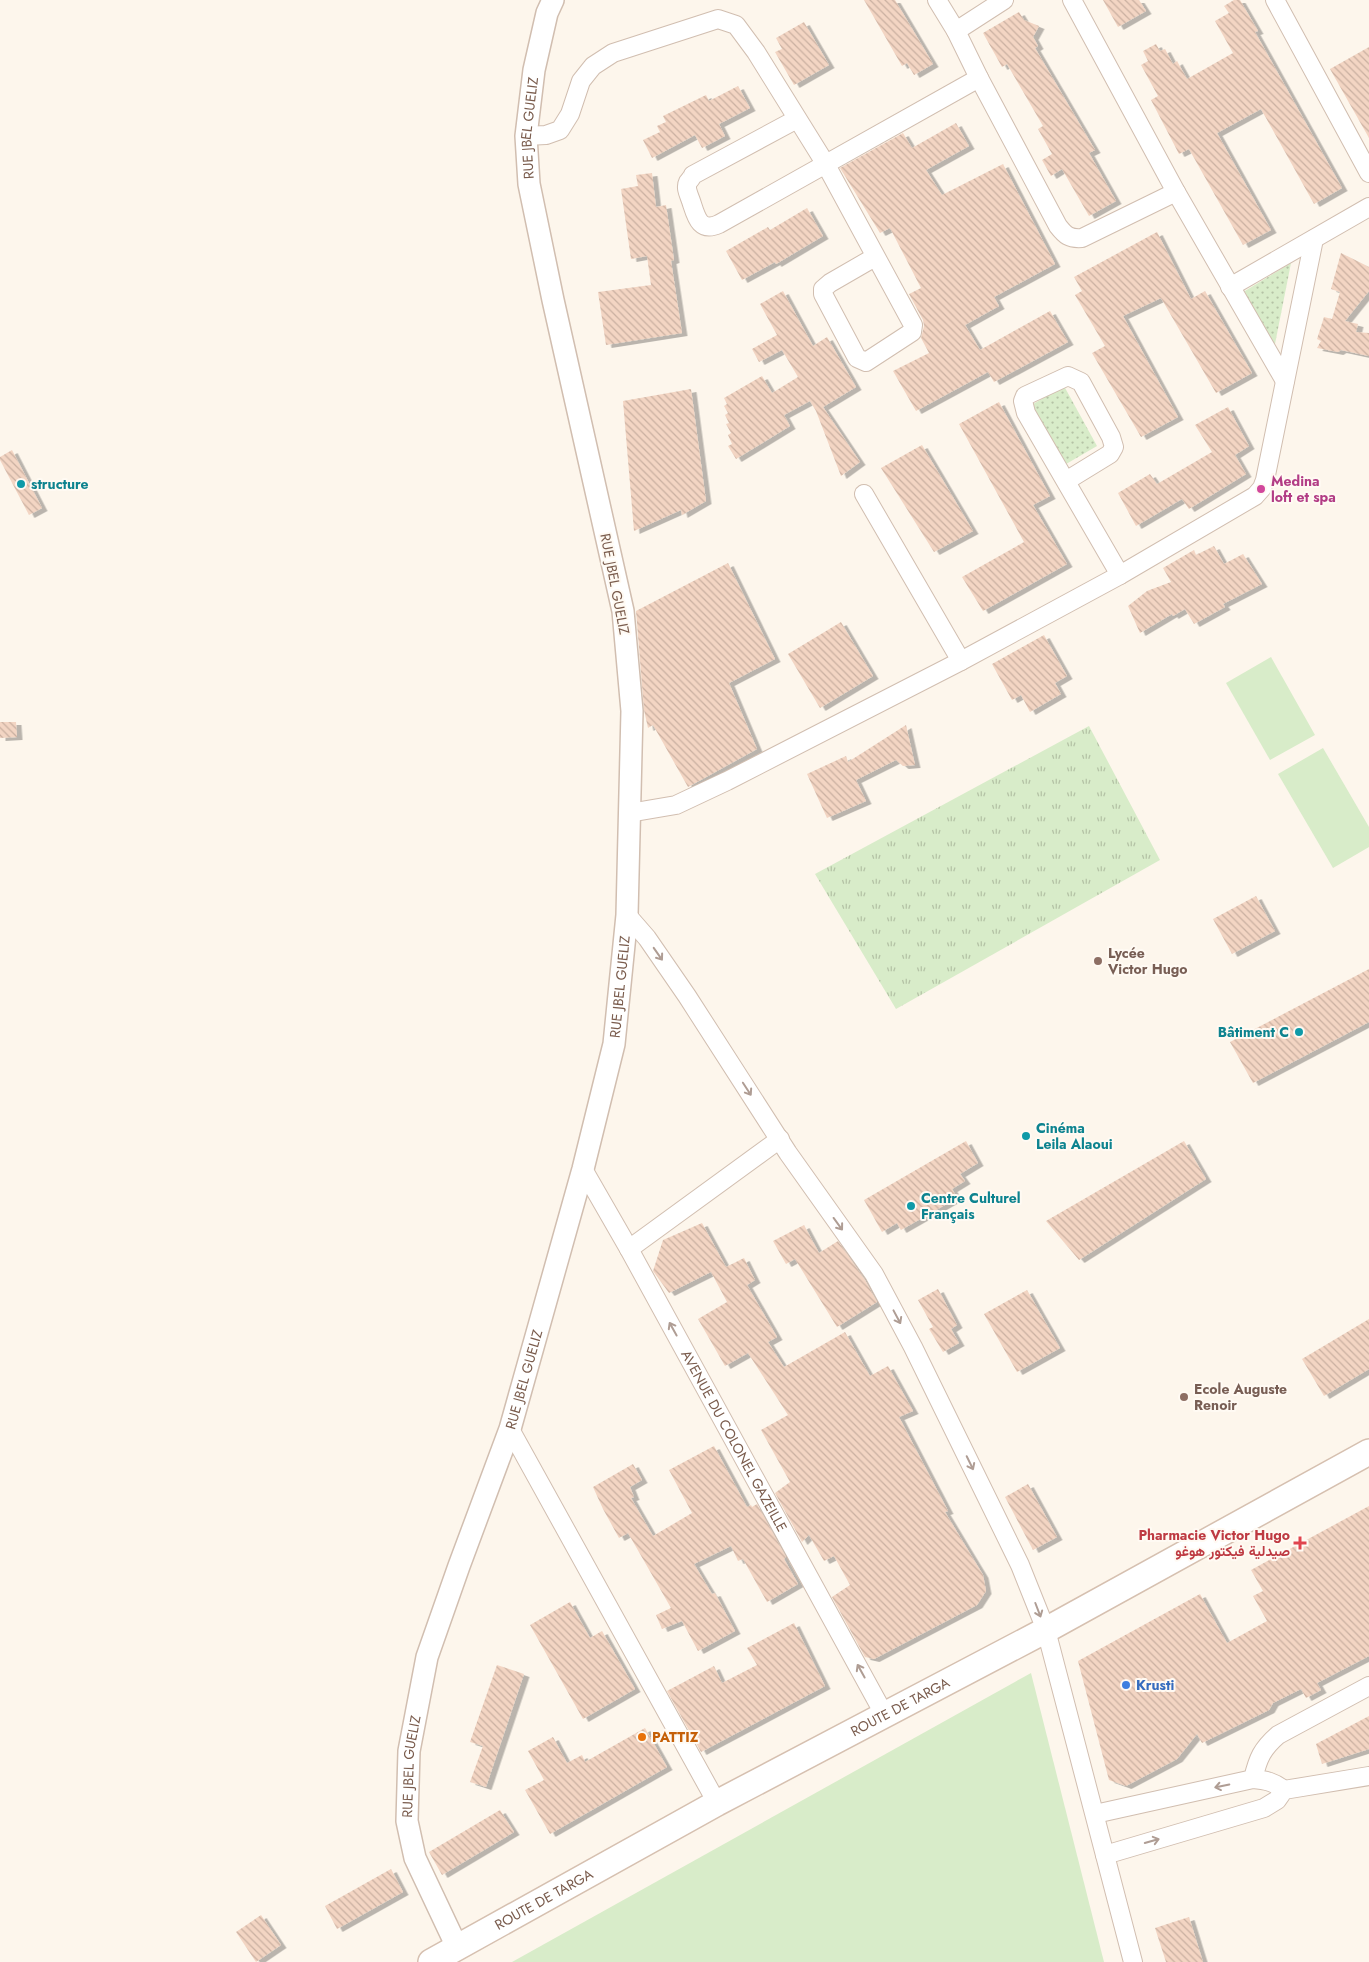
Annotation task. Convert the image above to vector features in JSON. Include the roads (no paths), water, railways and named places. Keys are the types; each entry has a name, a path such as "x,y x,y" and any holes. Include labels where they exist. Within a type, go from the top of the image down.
{"main road":[{"name":"ROUTE DE TARGA","path":"431,1962 717,1803 1046,1630 1369,1452"}],"street":[{"name":"RUE JBEL GUELIZ","path":"457,1947 415,1858 407,1821 409,1751 427,1658 510,1429 583,1169 614,1044 628,915 632,711 623,611 555,310 529,184 526,136 534,70 547,13 552,0"},
{"path":"937,0 956,31 1058,226 1069,238 1082,238 1176,192"},
{"path":"956,31 1004,0"},
{"path":"1072,0 1176,192 1285,381"},
{"path":"1275,0 1369,173"},
{"path":"526,136 546,135 560,130 570,114 581,81 593,66 613,53 718,19 736,24 756,52 825,163 913,325 912,332 866,362 857,358 822,294 822,289 875,257"},
{"path":"797,119 688,181 687,188 696,217 700,223 706,227 713,227 979,78"},
{"path":"1230,287 1369,207"},
{"path":"630,813 676,805 727,782 1120,575 1246,503 1262,488 1314,239"},
{"path":"1066,482 1110,454 1114,447 1111,437 1081,382 1068,376 1025,396 1023,401 1026,413 1066,482 1120,575"},
{"path":"864,494 961,660"},
{"path":"628,915 687,996 780,1139 874,1274 913,1347 1020,1565 1046,1630 1133,1962"},
{"path":"629,1249 780,1139"},
{"name":"AVENUE DU COLONEL GAZEILLE","path":"583,1169 629,1249 884,1714"},
{"path":"510,1429 717,1803"},
{"path":"1253,1779 1258,1760 1266,1746 1278,1735 1369,1686"},
{"path":"1095,1814 1253,1779 1267,1780 1284,1790 1369,1776"},
{"path":"1105,1855 1264,1808 1277,1800 1284,1790"}],"place":[{"name":"structure","path":"21,484"},
{"name":"Medina loft et spa","path":"1261,489"},
{"name":"Lycée Victor Hugo","path":"1098,961"},
{"name":"Bâtiment C","path":"1299,1032"},
{"name":"Cinéma Leila Alaoui","path":"1026,1136"},
{"name":"Centre Culturel Français","path":"911,1206"},
{"name":"Ecole Auguste Renoir","path":"1184,1397"},
{"name":"Pharmacie Victor Hugo صيدلية فيكتور هوغو","path":"1300,1543"},
{"name":"Krusti","path":"1126,1685"},
{"name":"PATTIZ","path":"642,1737"}]}
